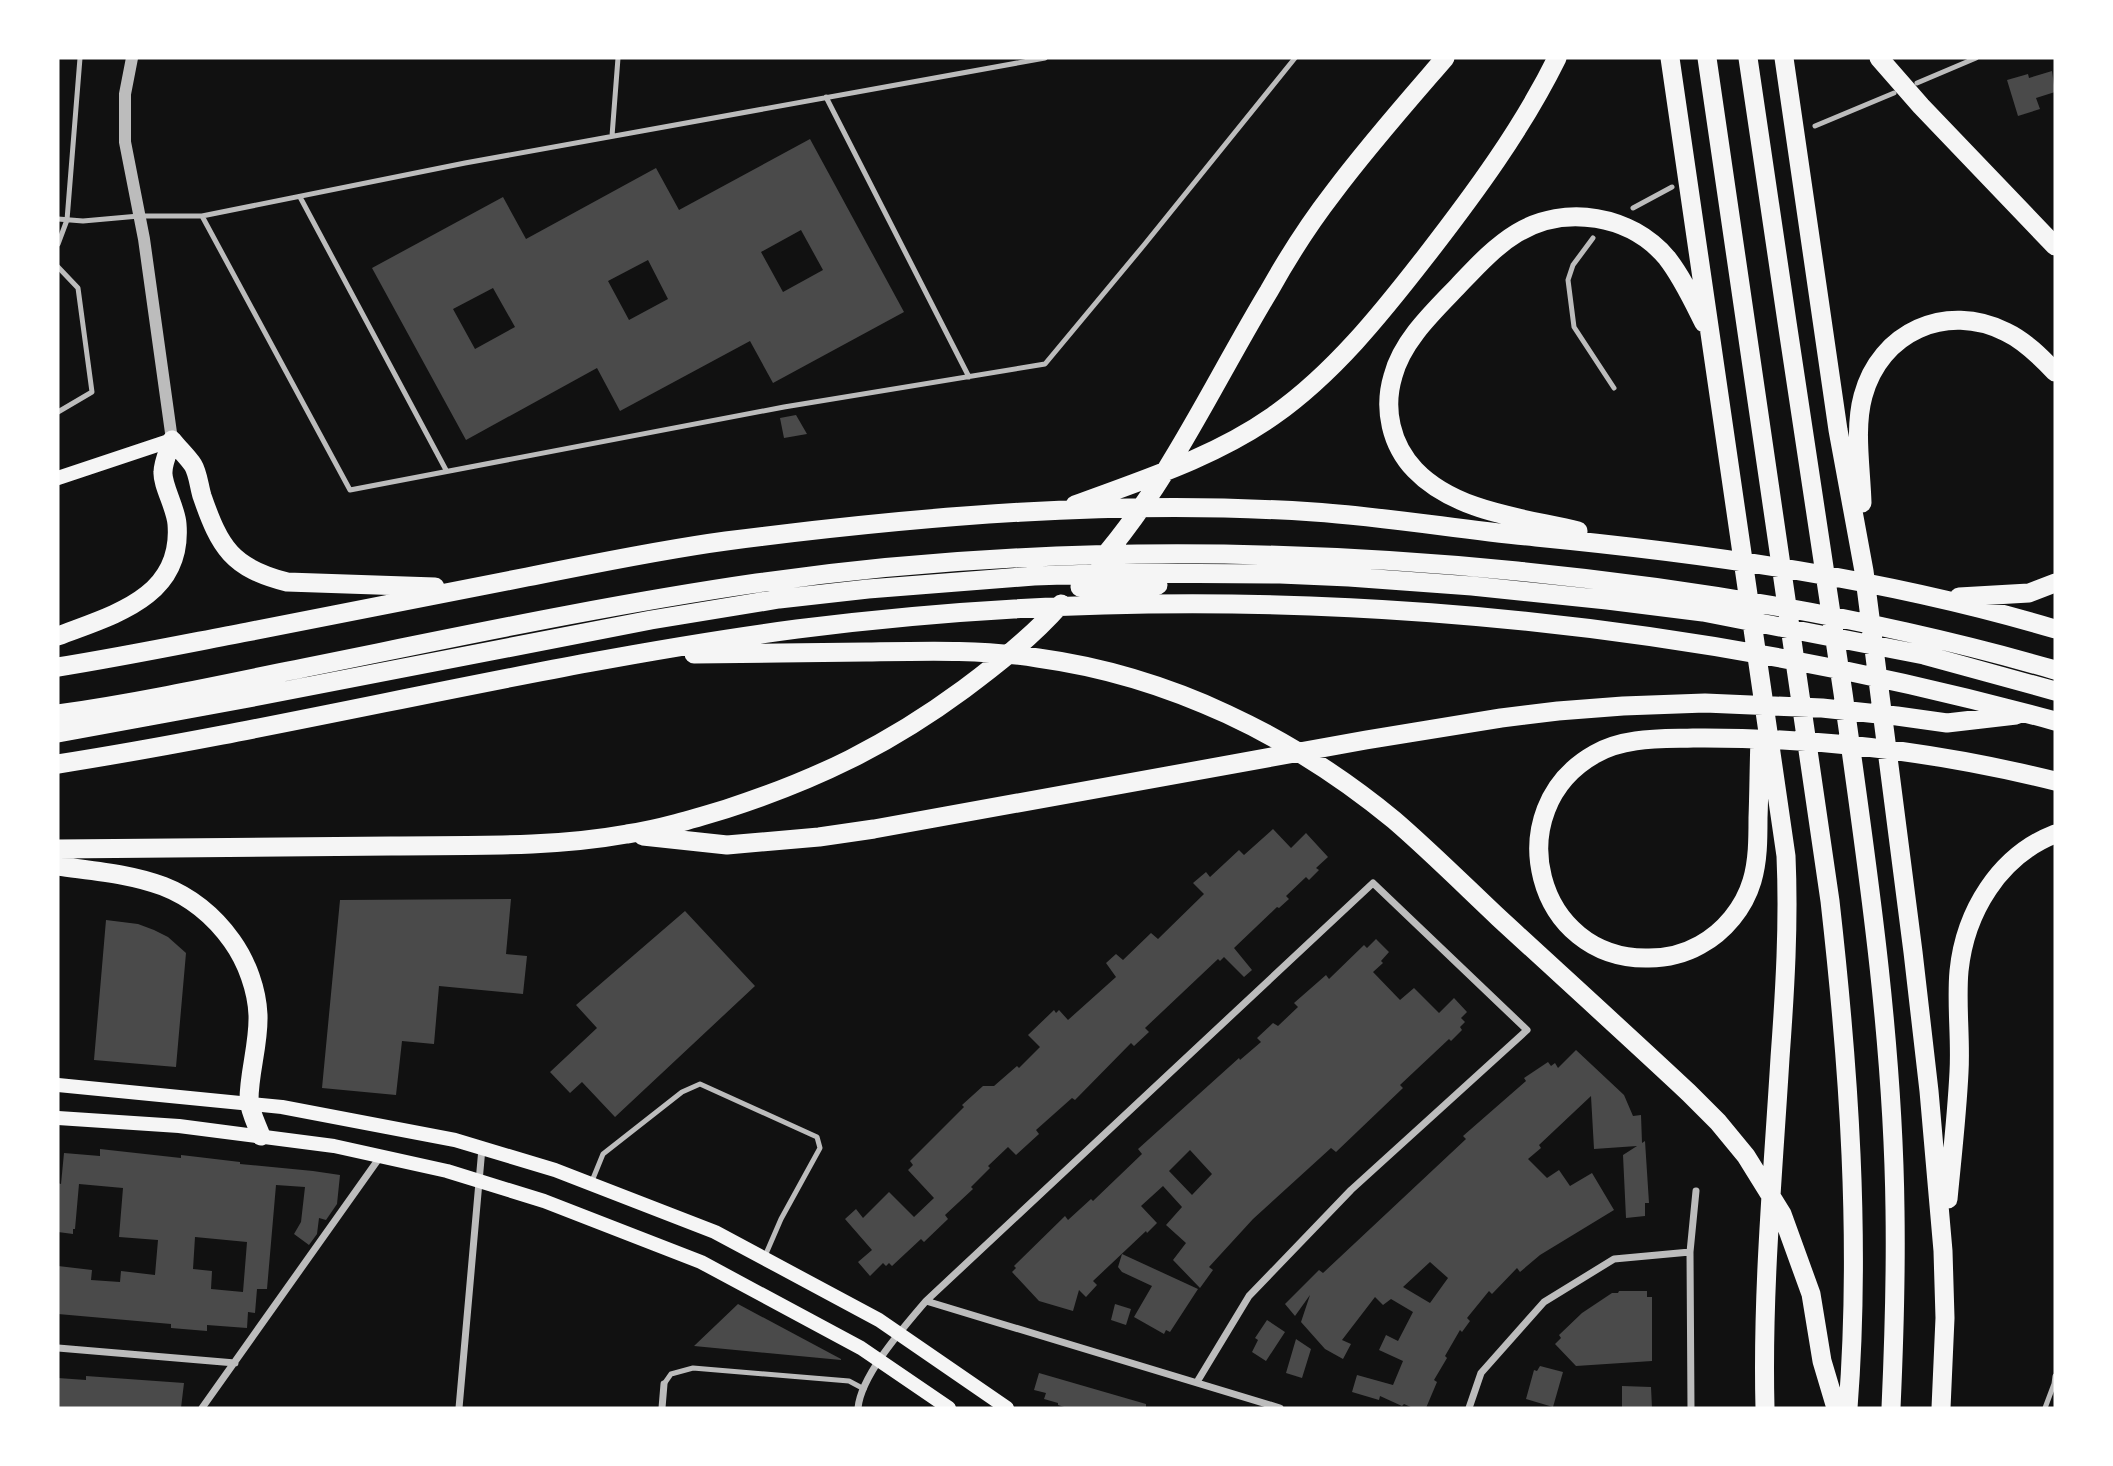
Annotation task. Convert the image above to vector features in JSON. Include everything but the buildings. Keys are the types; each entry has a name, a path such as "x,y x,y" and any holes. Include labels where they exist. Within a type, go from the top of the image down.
{"highway":[{"path":"58,849 542,843 628,834 687,821 797,785 888,740 929,715 1023,642 1076,588 1125,532 1157,485 1293,251 1333,192 1445,58"},
{"path":"1062,511 1206,455 1273,416 1310,386 1395,296 1455,219 1508,142 1548,78 1557,58"},
{"path":"1670,58 1786,856 1788,909 1765,1297 1765,1408"},
{"path":"1707,58 1830,901 1843,1018 1853,1240 1853,1349 1848,1408"},
{"path":"1748,58 1821,545 1872,911 1885,1030 1895,1208 1891,1408"},
{"path":"1784,58 1838,430 1864,571 1913,952 1943,1251 1945,1318 1941,1408"},
{"path":"1879,58 1921,106 2055,246"},
{"path":"1664,552 1497,512 1442,491 1416,471 1406,459 1391,429 1389,395 1393,375 1412,339 1437,308 1500,244 1519,232 1557,218 1603,220 1630,228 1649,241 1667,258 1684,284 1711,338"},
{"path":"1864,571 1859,423 1871,372 1883,355 1901,337 1923,327 1959,320 1985,323 2007,332 2036,352 2055,372"},
{"path":"172,440 194,466 210,519 222,543 232,557 247,569 287,582 471,588"},
{"path":"58,636 140,602 163,578 171,564 176,546 177,524 163,473 172,440"},
{"path":"58,667 723,542 900,522 1062,511 1212,508 1316,512 1725,559 1937,598 2055,629"},
{"path":"58,714 691,593 853,571 1150,554 1358,558 1533,573 1702,602 1924,655 2055,691"},
{"path":"58,733 639,622 779,598 1034,576 1136,573 1349,577 1806,611 1921,635 2055,670"},
{"path":"1937,598 2029,593 2055,583"},
{"path":"58,745 457,667 719,621 803,609 1035,587 1275,585 1466,597 1685,621 1759,634 1938,681 2028,714 2055,721"},
{"path":"58,764 163,746 623,655 800,629 898,618 1034,608 1152,604 1269,605 1459,614 1577,626 1695,643 1854,672 1938,681 2055,702"},
{"path":"623,655 925,651 1038,657 1127,677 1191,698 1256,727 1326,769 1395,821 1689,1093 1746,1156 1782,1214 1800,1259 1811,1294 1822,1361 1836,1408"},
{"path":"1762,685 1758,844 1752,883 1735,915 1708,940 1676,955 1640,958 1605,951 1587,941 1563,920 1545,890 1539,862 1539,832 1554,790 1566,774 1597,752 1615,745 1661,739 1718,738 1830,744 1949,758 2055,781"},
{"path":"628,834 727,845 819,837 1366,740 1559,711 1705,703 1822,708 1947,723 2028,714"},
{"path":"1943,1251 1959,1070 1959,974 1962,948 1979,902 1991,884 2008,865 2055,834"},
{"path":"58,866 140,879 187,897 210,914 242,955 258,1013 249,1103 261,1136"}],"main road":[{"path":"58,478 172,440"},
{"path":"58,1085 249,1103 345,1118 455,1140 555,1170 715,1232 879,1320 1007,1408"},
{"path":"58,1118 178,1126 334,1146 447,1171 544,1201 701,1262 848,1340 949,1408"}],"street":[{"path":"132,58 125,94 125,142 139,216 172,440"},
{"path":"858,1408 859,1396 879,1360 926,1301 1373,883 1527,1030 1351,1190 1249,1296 1196,1382"},
{"path":"459,1408 482,1148"},
{"path":"202,1408 380,1157"},
{"path":"1691,1408 1690,1252 1696,1191"},
{"path":"1469,1408 1480,1373 1544,1302 1614,1259 1690,1252"},
{"path":"926,1301 1280,1408"},
{"path":"58,1348 235,1363"},
{"path":"662,1408 664,1384"}],"lane":[{"path":"58,244 67,220 80,58"},
{"path":"612,136 618,58"},
{"path":"58,219 83,221 139,216 202,216 465,163 1045,58"},
{"path":"202,216 350,490 784,407 1045,364 1295,58"},
{"path":"1917,83 1976,58"},
{"path":"1815,126 1895,93"},
{"path":"826,97 969,377"},
{"path":"1633,208 1672,187"},
{"path":"300,197 446,470"},
{"path":"1593,238 1573,265 1568,280 1574,327 1614,388"},
{"path":"58,267 78,288 92,392 58,412"},
{"path":"591,1184 603,1154 682,1092 700,1084 817,1137 820,1148 781,1219 764,1259"},
{"path":"664,1384 671,1374 693,1368 849,1381 864,1389"},
{"path":"2045,1408 2055,1376"}]}
